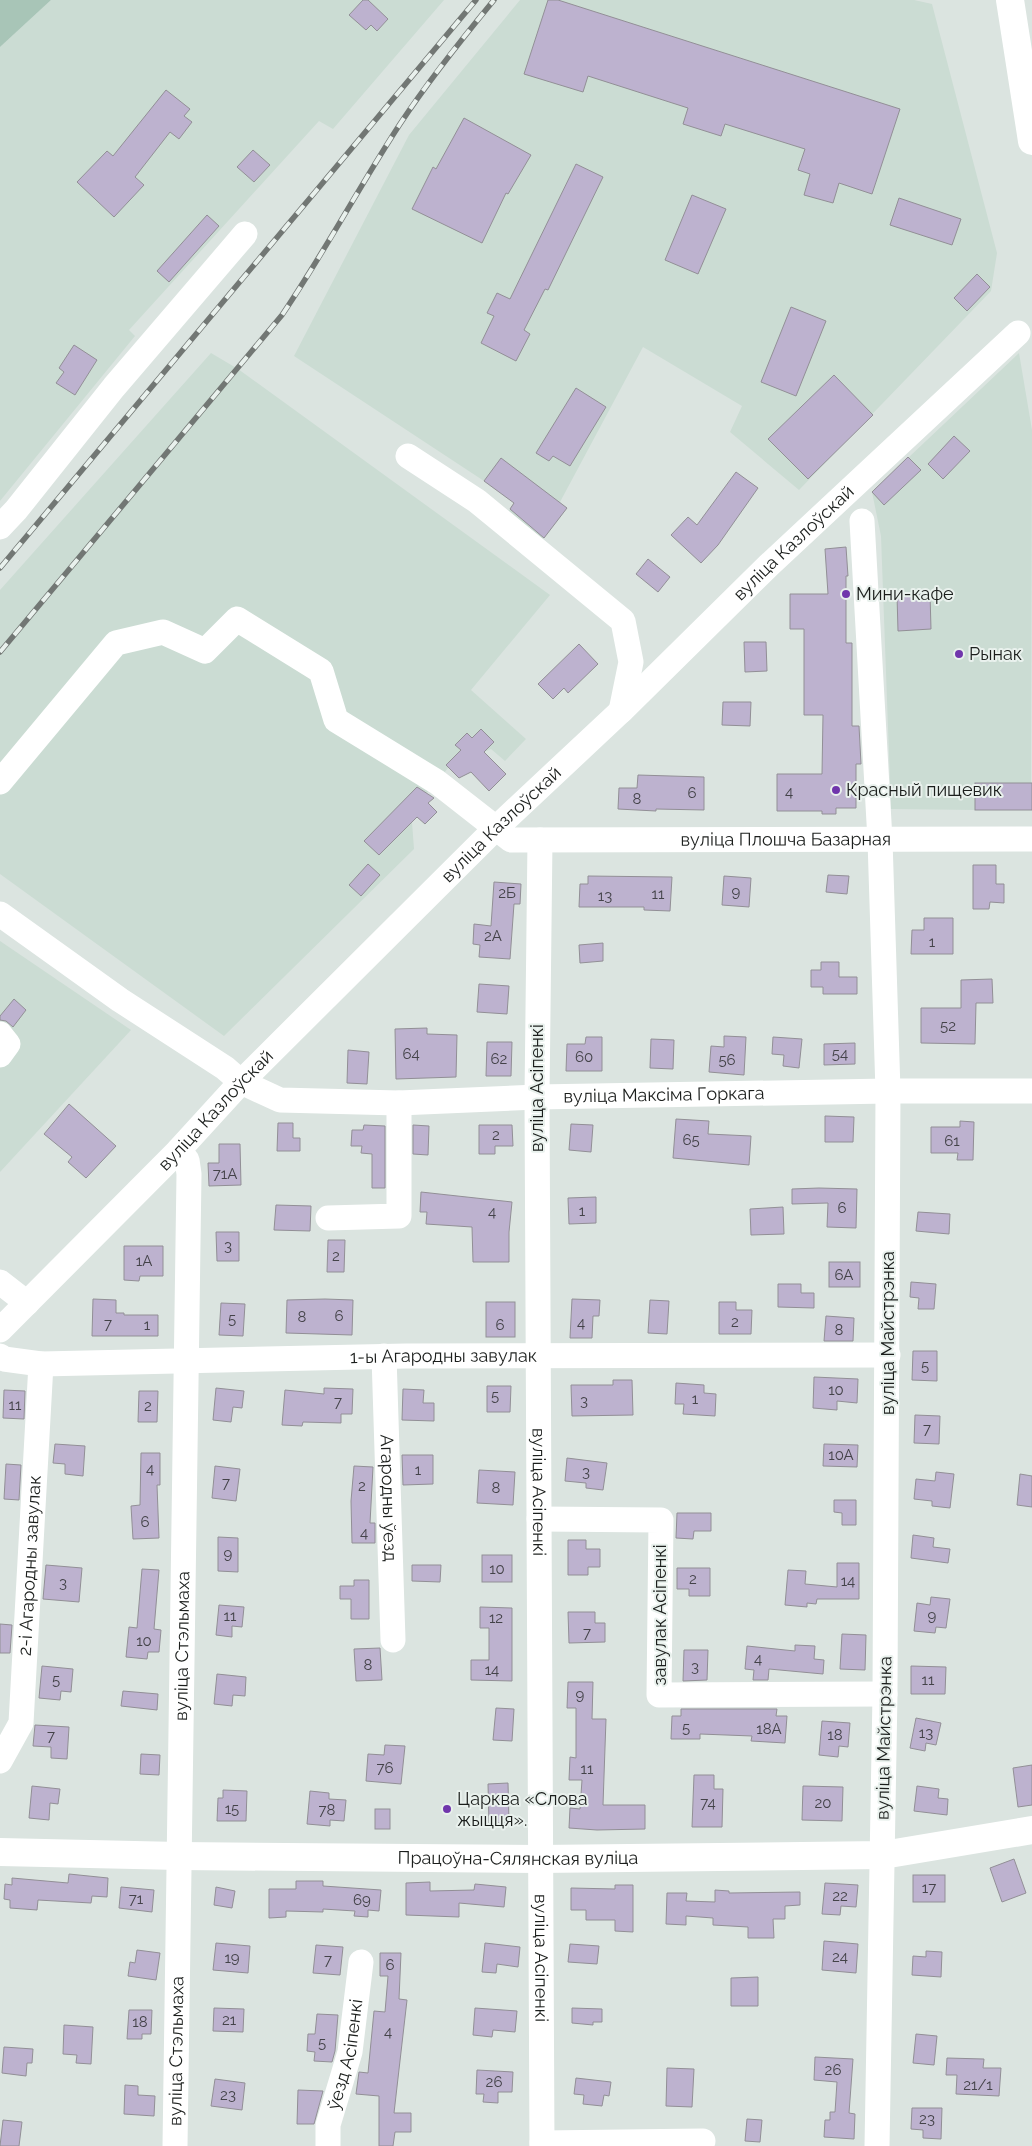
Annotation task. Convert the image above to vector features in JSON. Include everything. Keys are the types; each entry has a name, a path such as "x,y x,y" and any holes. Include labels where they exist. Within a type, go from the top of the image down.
{"main road":[{"path":"1010,0 1032,142"},
{"name":"Працоўна-Сялянская вуліца","path":"0,1852 179,1856 539,1859 883,1855 1032,1830"}],"street":[{"path":"0,527 16,510 114,387 245,234"},
{"name":"вуліца Казлоўскай","path":"0,1330 178,1151 241,1082 495,829 621,711 769,564 1018,333"},
{"path":"408,456 477,501 624,621 631,662 621,711"},
{"name":"вуліца Майстрэнка","path":"862,521 880,840 888,1091 885,1694 877,2146"},
{"name":"вуліца Плошча Базарная","path":"0,782 116,643 163,632 205,651 237,619 321,671 336,720 437,782 511,840 1032,839"},
{"name":"вуліца Асіпенкі","path":"540,840 537,1097 539,1859 542,2144"},
{"name":"вуліца Максіма Горкага","path":"0,914 120,1000 225,1068 241,1082 280,1100 399,1103 537,1097 888,1091 1032,1091"},
{"path":"0,1034 8,1044 0,1055"},
{"path":"328,1218 399,1216 399,1103"},
{"name":"вуліца Стэльмаха","path":"175,2146 189,1174 187,1160 178,1151"},
{"path":"0,1282 27,1303"},
{"name":"1-ы Агародны завулак","path":"0,1356 4,1360 41,1364 384,1356 888,1355"},
{"name":"Агародны ўезд","path":"384,1356 393,1640"},
{"name":"2-і Агародны завулак","path":"0,1761 21,1723 41,1364"},
{"name":"завулак Асіпенкі","path":"539,1519 661,1520 660,1695 885,1694"},
{"name":"ўезд Асіпенкі","path":"328,2146 328,2125 350,2052 361,1962"},
{"path":"542,2144 703,2141"}],"shaded area":[{"path":"51,0 444,0 333,129 319,121 129,330 135,336 0,501 0,47"},
{"path":"520,0 914,0 932,4 997,253 991,291 799,490 730,432 742,406 643,347 560,502 567,508 543,539 508,512 514,503 484,481 294,356 409,135"},
{"path":"211,353 238,369 550,595 471,690 526,739 505,761 491,749 448,768 429,789 412,822 414,849 224,1036 0,874 0,590"},
{"name":"Рынак","path":"1019,353 1032,430 1031,783 975,783 975,810 891,809 881,536 872,492"},
{"path":"0,941 131,1030 0,1172"}],"green space":[{"path":"0,0 51,0 0,47"}],"building":[{"path":"363,0 368,0 388,19 377,31 371,25 366,30 349,15"},
{"path":"548,0 558,0 900,109 872,194 839,183 833,203 804,195 810,174 798,170 805,149 725,124 721,136 683,124 688,108 588,76 583,92 524,74"},
{"path":"166,90 190,109 184,116 192,122 179,139 170,132 135,177 144,185 114,217 77,182 107,151 113,156"},
{"path":"464,118 531,155 508,194 506,193 482,243 412,209 433,167 436,169"},
{"path":"253,150 270,165 254,182 237,167"},
{"path":"576,164 603,177 548,290 545,289 524,330 530,334 516,361 481,343 494,316 487,313 497,293 510,299"},
{"path":"692,195 726,209 698,274 665,260"},
{"path":"899,198 961,219 952,245 890,225"},
{"path":"207,215 219,226 169,282 157,271"},
{"path":"977,274 990,287 967,311 954,298"},
{"path":"791,307 826,321 796,396 761,382"},
{"path":"74,345 97,360 75,395 56,383 64,372 59,368"},
{"path":"834,375 873,415 808,479 768,439"},
{"path":"576,388 606,407 570,466 553,456 549,461 536,453"},
{"path":"954,436 970,451 943,479 928,464"},
{"path":"908,457 921,470 884,505 872,492"},
{"path":"501,458 567,508 544,538 510,509 514,503 484,481"},
{"path":"736,472 758,488 718,545 701,563 671,535 688,517 697,525"},
{"path":"846,547 848,576 846,576 846,643 852,643 852,726 859,726 861,764 856,764 856,808 836,808 836,814 822,814 822,811 777,811 777,774 822,774 823,715 804,715 804,629 790,629 790,594 828,594 825,549"},
{"path":"648,559 670,577 658,592 636,574"},
{"path":"930,594 931,629 898,631 897,595"},
{"path":"744,642 766,642 767,671 745,672"},
{"path":"579,644 598,664 568,693 564,688 553,699 538,684"},
{"path":"723,702 751,702 750,726 722,725"},
{"path":"481,729 494,742 484,752 506,774 489,791 471,772 459,778 446,765 461,750 455,745 467,733 472,738"},
{"path":"638,775 704,777 704,810 656,809 656,811 618,809 619,788 637,788"},
{"path":"975,783 1032,783 1032,810 975,810"},
{"path":"417,787 434,798 428,803 437,812 425,824 417,817 379,855 364,841"},
{"path":"368,864 380,875 361,896 349,885"},
{"path":"973,865 996,865 996,884 1004,884 1004,903 990,902 989,909 973,909"},
{"path":"828,875 849,876 847,894 826,892"},
{"path":"588,876 672,877 670,911 644,910 644,907 579,907 580,884 588,884"},
{"path":"724,876 751,878 749,907 722,905"},
{"path":"494,882 521,884 520,904 514,904 510,959 479,957 480,945 473,944 474,924 491,926"},
{"path":"924,918 953,918 953,954 911,954 912,930 924,930"},
{"path":"603,943 603,961 580,963 579,945"},
{"path":"821,962 839,962 839,977 857,977 857,994 823,994 823,987 811,987 811,970 821,970"},
{"path":"992,979 993,1003 976,1003 975,1044 921,1043 921,1008 961,1008 961,980"},
{"path":"479,984 509,986 507,1014 477,1012"},
{"path":"14,999 26,1010 13,1027 6,1021 0,1020 0,1016"},
{"path":"427,1028 427,1034 457,1035 456,1077 396,1079 395,1029"},
{"path":"724,1036 746,1037 744,1075 709,1072 711,1046 724,1047"},
{"path":"586,1037 602,1037 602,1071 566,1071 567,1044 585,1044"},
{"path":"773,1037 802,1039 799,1068 783,1066 784,1055 772,1054"},
{"path":"651,1039 674,1040 673,1069 650,1068"},
{"path":"487,1042 512,1042 511,1076 486,1076"},
{"path":"855,1043 855,1064 824,1065 824,1044"},
{"path":"348,1050 369,1052 367,1084 347,1083"},
{"path":"69,1104 116,1146 86,1178 68,1162 72,1157 44,1134"},
{"path":"825,1116 854,1117 853,1142 825,1142"},
{"path":"676,1119 709,1121 708,1134 751,1136 749,1165 673,1158"},
{"path":"960,1121 974,1122 973,1160 957,1160 958,1153 931,1153 931,1127 960,1127"},
{"path":"278,1123 293,1123 293,1138 300,1138 300,1151 277,1151"},
{"path":"571,1124 593,1125 591,1152 569,1150"},
{"path":"364,1125 385,1126 385,1188 372,1188 372,1154 361,1153 362,1146 351,1146 352,1130 363,1130"},
{"path":"413,1125 429,1126 428,1155 413,1154"},
{"path":"479,1125 512,1125 513,1146 495,1146 495,1154 479,1154"},
{"path":"219,1144 240,1144 241,1185 209,1186 208,1163 219,1163"},
{"path":"792,1189 857,1189 856,1228 827,1227 828,1203 792,1204"},
{"path":"421,1192 512,1202 509,1262 473,1262 472,1227 426,1224 427,1212 420,1212"},
{"path":"596,1197 596,1223 569,1224 568,1198"},
{"path":"276,1205 311,1206 310,1231 274,1230"},
{"path":"783,1207 784,1234 751,1235 750,1209"},
{"path":"918,1212 950,1214 949,1234 916,1231"},
{"path":"216,1232 239,1232 239,1261 217,1261"},
{"path":"328,1240 345,1240 344,1272 327,1272"},
{"path":"124,1246 163,1246 163,1276 140,1276 139,1281 124,1280"},
{"path":"829,1262 860,1262 860,1287 829,1287"},
{"path":"911,1282 936,1284 934,1309 918,1309 919,1298 910,1297"},
{"path":"778,1284 801,1284 801,1293 814,1293 814,1308 778,1307"},
{"path":"93,1299 116,1300 116,1313 124,1313 124,1315 158,1315 158,1336 92,1336"},
{"path":"572,1299 600,1300 599,1316 593,1316 592,1338 570,1338"},
{"path":"287,1300 353,1300 352,1335 286,1333"},
{"path":"650,1300 669,1301 667,1334 648,1333"},
{"path":"486,1302 515,1302 515,1337 486,1337"},
{"path":"719,1302 736,1302 736,1310 752,1310 751,1334 719,1334"},
{"path":"221,1303 245,1304 243,1336 219,1335"},
{"path":"826,1316 854,1318 853,1341 824,1341"},
{"path":"913,1351 937,1351 937,1381 912,1380"},
{"path":"814,1377 858,1379 857,1403 837,1401 837,1410 813,1408"},
{"path":"613,1380 632,1380 633,1415 572,1416 571,1385 613,1385"},
{"path":"676,1383 704,1385 704,1393 716,1394 715,1416 683,1414 684,1404 675,1404"},
{"path":"487,1386 511,1386 510,1412 487,1412"},
{"path":"216,1388 244,1391 242,1408 233,1407 231,1422 213,1420"},
{"path":"324,1388 353,1389 352,1414 341,1414 341,1423 303,1422 302,1426 282,1425 285,1390 324,1394"},
{"path":"403,1389 424,1390 423,1403 434,1403 434,1421 402,1420"},
{"path":"4,1390 25,1391 24,1419 3,1418"},
{"path":"139,1391 158,1391 157,1422 138,1422"},
{"path":"915,1415 940,1416 939,1444 914,1443"},
{"path":"55,1444 85,1446 83,1476 65,1474 65,1464 53,1463"},
{"path":"824,1444 858,1445 857,1467 823,1466"},
{"path":"141,1453 160,1453 160,1485 157,1485 159,1538 133,1539 131,1506 140,1505"},
{"path":"402,1455 433,1455 433,1484 403,1485"},
{"path":"567,1458 607,1463 603,1490 586,1488 586,1483 565,1481"},
{"path":"6,1464 21,1465 19,1500 4,1499"},
{"path":"215,1466 240,1469 236,1501 212,1498"},
{"path":"354,1466 373,1467 370,1523 375,1523 375,1543 352,1543 351,1501"},
{"path":"479,1470 515,1472 513,1505 477,1503"},
{"path":"936,1472 954,1474 950,1508 932,1506 932,1501 914,1499 916,1479 935,1481"},
{"path":"1020,1474 1032,1476 1032,1507 1017,1505"},
{"path":"834,1500 856,1500 856,1525 842,1525 842,1513 834,1512"},
{"path":"677,1513 711,1513 711,1531 694,1531 693,1539 676,1538"},
{"path":"913,1535 934,1538 933,1547 950,1549 948,1563 911,1558"},
{"path":"218,1537 238,1538 238,1572 218,1571"},
{"path":"568,1540 586,1540 586,1549 600,1549 600,1567 588,1567 588,1575 568,1575"},
{"path":"482,1555 512,1555 512,1582 482,1582"},
{"path":"837,1563 859,1563 859,1599 817,1599 816,1604 807,1603 807,1607 785,1605 788,1570 806,1571 805,1584 837,1587"},
{"path":"46,1565 82,1568 79,1602 43,1599"},
{"path":"412,1565 441,1565 440,1582 412,1581"},
{"path":"677,1568 710,1568 710,1596 689,1596 689,1589 677,1589"},
{"path":"142,1569 159,1570 154,1629 161,1630 159,1652 148,1652 147,1659 126,1657 129,1627 137,1628"},
{"path":"354,1580 369,1580 369,1619 351,1619 351,1599 340,1599 340,1586 354,1586"},
{"path":"931,1597 950,1599 946,1628 936,1627 935,1633 914,1631 917,1603 930,1605"},
{"path":"219,1605 244,1607 242,1627 232,1626 232,1637 216,1635"},
{"path":"480,1607 512,1608 512,1681 471,1680 471,1660 489,1660 489,1628 480,1628"},
{"path":"568,1612 595,1612 595,1623 605,1623 605,1642 569,1643"},
{"path":"0,1624 12,1625 10,1653 0,1653"},
{"path":"842,1634 866,1635 865,1670 840,1669"},
{"path":"795,1645 815,1646 814,1659 824,1660 823,1674 769,1669 768,1680 753,1680 754,1670 745,1669 747,1646 795,1651"},
{"path":"380,1648 382,1680 356,1681 354,1649"},
{"path":"684,1650 708,1650 707,1680 683,1681"},
{"path":"42,1666 73,1669 71,1692 61,1691 60,1700 39,1698"},
{"path":"911,1666 946,1667 945,1694 911,1694"},
{"path":"217,1674 246,1677 245,1696 233,1695 232,1706 214,1704"},
{"path":"568,1682 593,1682 592,1719 606,1719 603,1805 645,1805 645,1829 597,1830 569,1828 570,1808 580,1809 582,1780 569,1780 570,1757 576,1758 576,1708 567,1708"},
{"path":"123,1691 158,1694 157,1710 121,1706"},
{"path":"496,1708 514,1709 512,1741 493,1740"},
{"path":"681,1709 777,1709 776,1716 787,1716 785,1743 751,1741 752,1736 700,1734 700,1739 671,1739 672,1716 681,1716"},
{"path":"916,1718 941,1723 936,1745 926,1743 925,1751 910,1748"},
{"path":"822,1721 850,1723 848,1747 839,1746 838,1757 819,1755"},
{"path":"35,1725 69,1727 67,1759 51,1758 51,1747 33,1746"},
{"path":"385,1745 405,1746 401,1784 366,1781 368,1754 384,1755"},
{"path":"141,1754 160,1755 159,1775 140,1774"},
{"path":"1032,1765 1032,1805 1018,1807 1013,1768"},
{"path":"694,1775 714,1775 714,1789 723,1789 722,1827 692,1827"},
{"path":"508,1783 509,1822 489,1823 488,1784"},
{"path":"32,1786 60,1789 58,1804 50,1803 49,1820 29,1818"},
{"path":"803,1786 843,1787 842,1821 802,1820"},
{"path":"917,1786 939,1789 938,1798 948,1799 947,1815 914,1811"},
{"path":"223,1790 247,1791 246,1821 217,1821 218,1798 223,1798"},
{"path":"310,1791 329,1793 329,1799 346,1800 344,1821 330,1820 330,1826 307,1824"},
{"path":"375,1809 390,1809 390,1829 375,1829"},
{"path":"1014,1859 1026,1893 1002,1902 990,1868"},
{"path":"69,1874 108,1878 107,1897 92,1896 91,1903 38,1900 37,1910 10,1908 10,1900 4,1899 5,1884 12,1885 12,1878 68,1883"},
{"path":"913,1875 945,1875 945,1902 913,1902"},
{"path":"296,1881 323,1881 323,1886 381,1890 379,1911 368,1910 368,1917 354,1916 355,1911 323,1909 323,1912 286,1911 286,1917 269,1918 269,1889 296,1889"},
{"path":"430,1882 430,1891 474,1890 475,1884 506,1887 504,1907 459,1903 459,1917 406,1915 406,1883"},
{"path":"825,1883 858,1885 856,1907 841,1906 840,1915 822,1914"},
{"path":"615,1885 633,1885 633,1932 615,1931 615,1920 586,1920 586,1910 571,1910 571,1888 615,1889"},
{"path":"121,1887 154,1890 152,1912 119,1908"},
{"path":"216,1887 235,1891 232,1908 214,1905"},
{"path":"715,1890 729,1891 729,1893 800,1892 800,1905 785,1906 785,1919 773,1919 774,1938 748,1938 748,1927 713,1925 713,1918 686,1916 686,1925 666,1924 667,1893 687,1893 686,1901 715,1902"},
{"path":"824,1941 858,1944 856,1973 822,1970"},
{"path":"216,1943 250,1946 248,1973 213,1970"},
{"path":"485,1943 520,1947 518,1967 497,1964 496,1973 482,1972"},
{"path":"570,1944 599,1946 597,1964 568,1962"},
{"path":"316,1945 343,1947 340,1975 313,1973"},
{"path":"137,1950 160,1953 156,1980 128,1976 130,1962 135,1963"},
{"path":"926,1951 942,1952 941,1977 912,1975 913,1956 926,1957"},
{"path":"380,1953 401,1953 399,1999 407,2000 394,2113 411,2113 411,2132 395,2132 393,2146 379,2146 379,2096 356,2094 359,2072 368,2073 374,2011 385,2012 388,1976 380,1976"},
{"path":"758,1977 758,2006 731,2006 731,1978"},
{"path":"214,2008 244,2009 243,2032 213,2031"},
{"path":"475,2008 517,2011 515,2032 493,2030 492,2037 473,2035"},
{"path":"572,2008 602,2009 602,2022 593,2022 593,2025 572,2023"},
{"path":"129,2010 152,2010 151,2034 142,2034 142,2039 127,2039"},
{"path":"317,2014 338,2015 335,2051 332,2062 314,2061 315,2052 307,2051 308,2034 315,2034"},
{"path":"64,2025 93,2027 91,2064 76,2063 77,2055 63,2054"},
{"path":"916,2034 937,2036 934,2065 913,2063"},
{"path":"4,2047 33,2049 32,2063 27,2063 26,2076 2,2073"},
{"path":"815,2057 853,2059 849,2113 855,2114 854,2139 824,2137 825,2120 830,2120 830,2112 835,2112 837,2082 814,2080"},
{"path":"947,2058 984,2059 983,2068 1001,2068 999,2096 956,2094 957,2075 946,2075"},
{"path":"667,2068 694,2069 692,2107 666,2106"},
{"path":"477,2070 513,2072 512,2092 498,2092 498,2103 483,2102 484,2094 476,2094"},
{"path":"576,2078 611,2082 609,2096 604,2095 602,2106 583,2104 584,2095 574,2094"},
{"path":"215,2079 245,2083 242,2110 211,2106"},
{"path":"125,2085 138,2086 138,2095 155,2096 154,2116 124,2114"},
{"path":"298,2090 323,2091 314,2124 297,2124"},
{"path":"912,2108 942,2108 941,2139 923,2138 923,2130 911,2129"},
{"path":"747,2119 762,2120 760,2142 745,2141"},
{"path":"3,2120 22,2122 19,2146 0,2146"}],"railway":[{"path":"0,568 476,0"},
{"path":"0,652 282,315 400,124 446,60 494,0"}],"place":[{"name":"Мини-кафе","path":"846,594"},
{"name":"Рынак","path":"959,654"},
{"name":"Красный пищевик","path":"836,790"},
{"name":"Царква «Слова жыцця».","path":"447,1809"}]}
